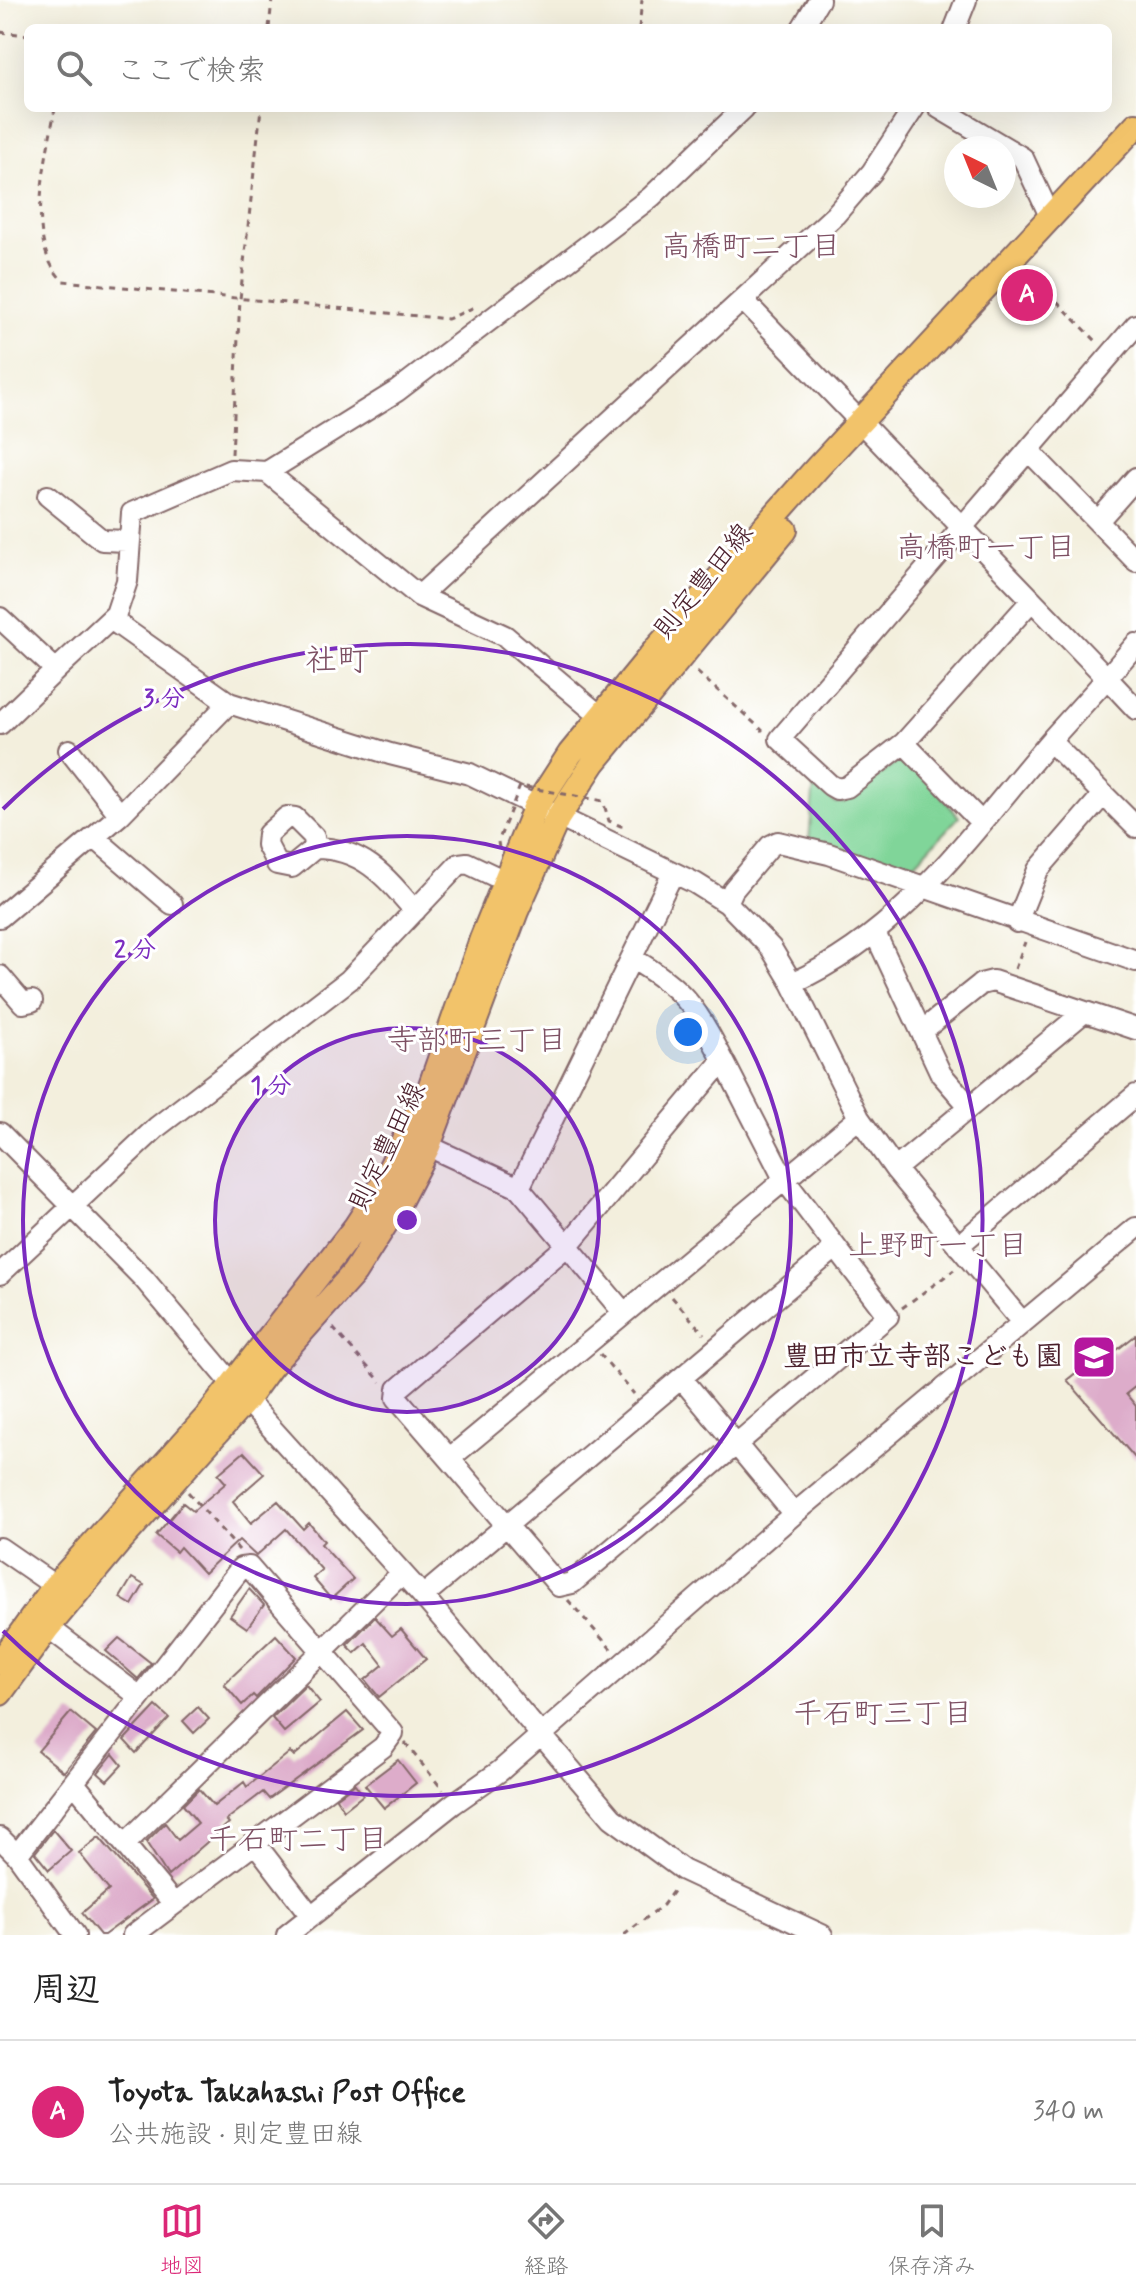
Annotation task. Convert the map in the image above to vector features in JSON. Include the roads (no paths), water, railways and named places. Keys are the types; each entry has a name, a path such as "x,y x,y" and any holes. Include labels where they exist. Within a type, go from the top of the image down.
{"main road":[{"name":"則定豊田線","path":"0,1693 48,1627 239,1392 355,1228 385,1180 430,1088 505,881 535,808 600,716 860,423 1136,125"},
{"name":"則定豊田線","path":"0,1663 55,1586 207,1417 270,1367 354,1273 399,1202 428,1146 516,911 557,819 594,762 813,494 860,423"}],"street":[{"path":"804,24 819,0"},
{"path":"957,24 966,0"},
{"path":"0,724 112,620 127,581 127,541 132,513 231,470 267,472 397,391 651,197 740,112"},
{"path":"419,596 527,493 744,301 850,200 911,112"},
{"path":"946,112 1023,158 1050,216"},
{"path":"744,301 1136,709"},
{"path":"1032,600 904,743 847,787 837,789 780,739 1136,325"},
{"path":"1029,451 1136,561"},
{"path":"267,472 419,596 505,636 600,716"},
{"path":"1098,521 1136,478"},
{"path":"48,496 102,540 127,541"},
{"path":"0,618 56,670"},
{"path":"112,620 229,703 390,754 470,774 673,873 727,903 771,948 792,983 859,1118 958,1256 1021,1321"},
{"path":"792,983 876,935 924,889 1136,644"},
{"path":"0,917 120,815 229,703"},
{"path":"1050,741 1136,827"},
{"path":"904,743 981,822"},
{"path":"69,750 120,815"},
{"path":"1024,925 1038,870 1102,796"},
{"path":"95,838 172,904"},
{"path":"727,903 733,890 770,846 778,842 829,854 1024,925 1136,961"},
{"path":"315,848 348,852 368,861 415,911"},
{"path":"0,1274 157,1127 238,1062 328,999 459,864 467,863 505,881"},
{"path":"519,1188 673,873"},
{"path":"876,935 941,1074 969,1106"},
{"path":"633,959 685,994 695,1006 723,1060 784,1179 834,1249 888,1316 572,1583 562,1586 397,1398 397,1393 400,1386 568,1245 723,1060"},
{"path":"0,976 23,1003 32,1001"},
{"path":"922,1031 986,981 1136,1029"},
{"path":"895,1169 1083,1013"},
{"path":"958,1256 1136,1095"},
{"path":"450,1458 859,1118"},
{"path":"0,1133 144,1279 239,1392 423,1596 612,1818 683,1870 822,1935"},
{"path":"428,1146 519,1188 623,1312"},
{"path":"287,1935 453,1804 500,1771 794,1514 1021,1321 1136,1228"},
{"path":"423,1596 834,1249"},
{"path":"682,1379 794,1514"},
{"path":"0,1548 55,1586"},
{"path":"17,1855 140,1697 245,1567 249,1567 393,1733 383,1747 133,1935"},
{"path":"125,1844 320,1649 401,1574"},
{"path":"48,1627 140,1697"},
{"path":"74,1783 173,1903"},
{"path":"0,1838 17,1855 75,1935"},
{"path":"255,1843 311,1916"}],"place":[{"name":"Toyota Takahashi Post Office","path":"1027,295"},
{"name":"豊田市立寺部こども園","path":"1094,1357"}],"district":[{"name":"高橋町二丁目","path":"751,247"},
{"name":"高橋町一丁目","path":"986,548"},
{"name":"社町","path":"337,661"},
{"name":"寺部町三丁目","path":"477,1041"},
{"name":"上野町一丁目","path":"938,1246"},
{"name":"千石町三丁目","path":"883,1714"},
{"name":"千石町二丁目","path":"298,1840"}]}
